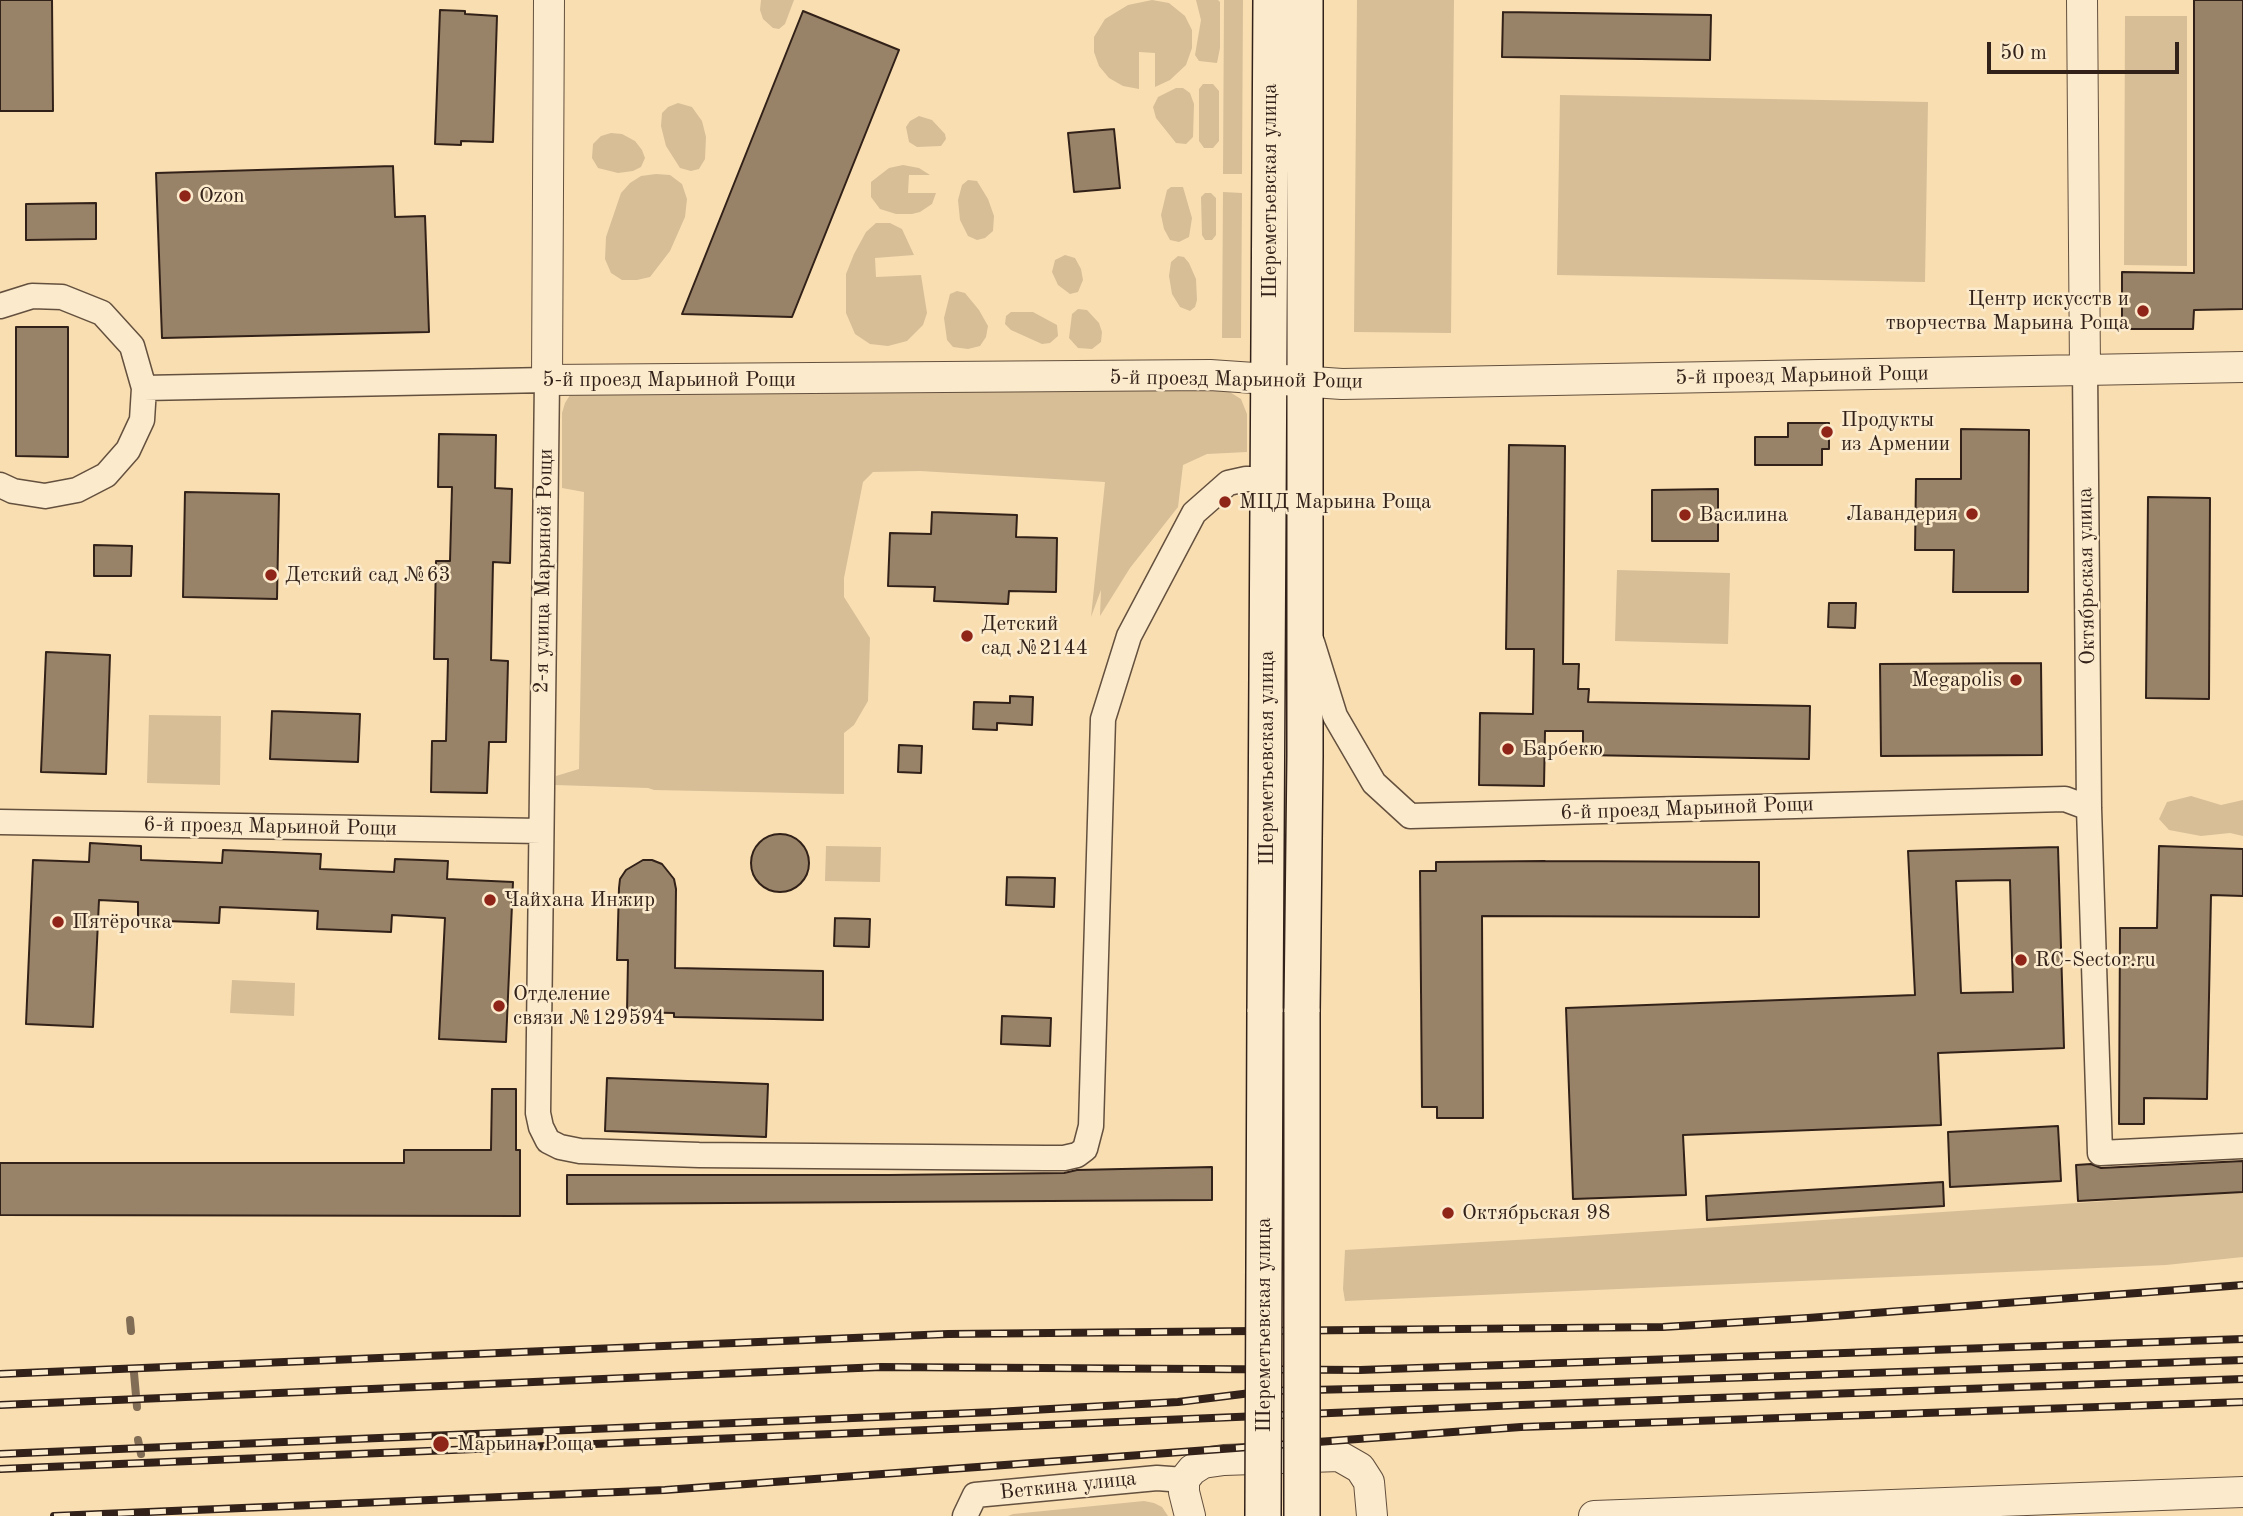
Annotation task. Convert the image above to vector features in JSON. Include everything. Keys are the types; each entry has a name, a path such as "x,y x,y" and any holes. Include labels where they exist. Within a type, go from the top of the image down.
{"main road":[{"name":"Шереметьевская улица","path":"1263,1516 1271,0"},
{"name":"Шереметьевская улица","path":"1303,1516 1305,0"}],"street":[{"name":"2-я улица Марьиной Рощи","path":"549,0 538,1113 548,1140 560,1147 580,1151 699,1155 1055,1158 1077,1155 1085,1149 1091,1126 1103,719 1129,636 1194,513 1228,483 1246,479 1268,479"},
{"name":"Октябрьская улица","path":"2082,0 2089,808 2100,1153 2243,1146"},
{"path":"0,306 32,296 62,297 102,313 132,346 144,388 142,421 128,450 106,475 77,490 45,496 13,491 0,485"},
{"name":"5-й проезд Марьиной Рощи","path":"144,388 547,380 1210,375 1342,384 2243,367"},
{"name":"6-й проезд Марьиной Рощи","path":"1305,620 1335,716 1374,783 1409,816 2065,799 2089,808"},
{"name":"6-й проезд Марьиной Рощи","path":"0,822 541,831"},
{"path":"1190,1516 1184,1480 1192,1470 1203,1463 1339,1456 1360,1468 1369,1482 1372,1516"},
{"name":"Веткина улица","path":"965,1516 975,1496 1157,1478 1184,1480"},
{"path":"1594,1516 2243,1492"}],"shaded area":[{"path":"761,0 794,0 785,24 779,29 773,28 763,19"},
{"path":"1152,0 1169,3 1185,16 1192,30 1192,48 1186,65 1170,80 1155,87 1155,53 1139,52 1139,89 1123,86 1109,78 1099,66 1094,52 1094,37 1105,19 1128,5"},
{"path":"1196,0 1220,2 1220,48 1217,63 1199,61 1195,55 1201,20"},
{"path":"1224,0 1243,0 1242,174 1223,174"},
{"path":"1357,0 1454,0 1451,333 1354,332"},
{"path":"2125,16 2187,16 2187,266 2124,265"},
{"path":"1203,84 1213,84 1219,91 1219,141 1213,148 1204,148 1199,141 1199,89"},
{"path":"1176,88 1183,88 1190,93 1194,104 1193,137 1186,144 1176,143 1156,118 1153,107 1158,97"},
{"path":"1560,95 1928,102 1925,282 1557,275"},
{"path":"678,103 692,107 702,121 706,137 705,159 699,169 691,171 680,168 666,146 661,126 662,113"},
{"path":"919,116 932,120 945,134 946,139 941,146 917,147 909,142 906,127"},
{"path":"622,134 635,141 645,158 641,167 618,173 598,168 592,158 593,144 601,136"},
{"path":"903,165 919,168 930,175 909,175 908,193 936,193 932,204 920,212 896,214 880,209 871,197 871,182 889,168"},
{"path":"670,175 682,184 687,199 685,217 670,251 650,277 622,280 611,273 605,259 606,237 621,193 641,176"},
{"path":"968,180 977,181 994,216 993,231 985,238 977,240 968,236 960,220 958,200 962,185"},
{"path":"1171,187 1183,187 1192,218 1189,237 1179,242 1170,240 1161,215 1167,190"},
{"path":"1223,192 1242,193 1241,338 1222,338"},
{"path":"1205,193 1211,193 1216,198 1216,235 1212,240 1205,240 1202,235 1201,197"},
{"path":"876,223 890,223 902,229 914,255 875,258 876,277 921,275 927,313 923,325 907,341 888,346 870,344 855,334 846,313 846,274 866,232"},
{"path":"1065,255 1075,258 1083,280 1078,292 1070,294 1058,285 1052,272 1055,260"},
{"path":"1178,256 1184,257 1189,263 1196,279 1197,300 1190,311 1180,307 1172,294 1169,276 1171,262"},
{"path":"957,291 965,293 988,326 986,337 980,346 968,349 953,347 947,340 944,318 950,294"},
{"path":"1078,309 1087,310 1099,323 1101,342 1092,349 1078,348 1069,338 1072,314"},
{"path":"1011,312 1033,312 1057,325 1058,336 1050,343 1042,344 1011,330 1005,324 1006,316"},
{"path":"1228,391 1241,399 1247,414 1247,452 1207,454 1183,465 1178,507 1130,568 1100,616 1101,590 1091,617 1105,482 920,471 873,472 863,482 844,578 844,597 870,638 868,701 854,725 844,733 844,794 555,785 556,776 579,769 584,492 562,488 562,413 570,395 579,392"},
{"path":"1617,570 1730,573 1728,644 1615,641"},
{"path":"149,715 221,716 220,785 147,783"},
{"path":"2191,796 2221,805 2243,800 2243,836 2230,833 2201,836 2169,830 2159,819 2167,802"},
{"path":"826,846 881,847 880,882 825,881"},
{"path":"232,980 295,983 294,1016 230,1013"},
{"path":"2243,1192 2243,1257 2166,1265 1345,1301 1343,1289 1345,1250"},
{"path":"1144,1501 1162,1507 1168,1516 1008,1516 1013,1514"}],"building":[{"path":"0,0 52,0 53,111 0,111"},
{"path":"2194,0 2243,0 2243,309 2194,310 2193,329 2122,329 2122,272 2194,273"},
{"path":"440,10 497,16 493,142 461,141 461,145 435,144"},
{"path":"803,11 899,50 792,317 682,314"},
{"path":"1503,12 1711,15 1710,60 1502,57"},
{"path":"1114,129 1120,188 1074,192 1068,133"},
{"path":"393,166 395,217 425,216 429,332 162,338 156,173"},
{"path":"96,203 96,239 26,240 26,204"},
{"path":"16,327 68,327 68,457 16,456"},
{"path":"1788,423 1829,423 1829,449 1822,449 1822,465 1755,465 1755,437 1788,437"},
{"name":"Лавандерия","path":"1961,429 2029,430 2028,592 1953,592 1954,550 1915,550 1916,479 1961,479"},
{"path":"439,434 496,435 495,488 512,489 510,563 493,562 491,660 508,661 506,742 489,742 487,793 431,792 432,741 446,741 448,659 434,659 436,561 450,561 452,487 438,487"},
{"path":"1509,445 1565,446 1563,664 1579,664 1578,689 1589,689 1588,702 1810,706 1809,759 1583,755 1583,731 1545,731 1544,786 1479,785 1480,713 1533,714 1534,649 1506,649"},
{"name":"Василина","path":"1718,489 1718,541 1652,541 1652,490"},
{"path":"185,492 279,494 277,599 183,597"},
{"path":"2148,497 2210,498 2209,699 2146,698"},
{"path":"932,512 1017,515 1016,537 1057,538 1056,592 1009,591 1008,604 934,601 935,587 888,586 890,533 931,534"},
{"path":"94,545 132,546 131,576 94,576"},
{"path":"1829,603 1856,603 1855,628 1828,627"},
{"path":"46,652 110,655 106,774 41,772"},
{"path":"2041,663 2042,755 1881,756 1880,664"},
{"path":"1010,696 1033,697 1032,725 997,723 997,730 973,729 974,702 1010,703"},
{"path":"272,711 360,714 358,762 270,759"},
{"path":"899,745 922,746 921,773 898,772"},
{"path":"774,834 786,834 801,842 809,857 809,869 801,884 786,892 774,892 759,884 751,869 751,857 759,842"},
{"path":"90,843 141,846 141,860 222,863 223,850 321,854 320,869 394,872 395,859 448,861 447,879 513,882 506,1042 439,1039 445,918 392,915 391,932 317,929 318,911 220,907 219,923 138,920 138,902 99,900 93,1027 26,1024 33,860 89,862"},
{"path":"2159,846 2243,849 2243,896 2211,895 2207,1099 2144,1098 2144,1124 2119,1124 2120,928 2157,928"},
{"path":"2058,847 2064,1048 1938,1053 1941,1125 1683,1135 1686,1195 1573,1199 1566,1008 1915,995 1908,851","holes":["2010,880 2013,992 1961,993 1956,881"]},
{"path":"643,860 662,864 674,879 675,968 823,971 823,1020 674,1017 674,1013 627,1012 628,960 617,960 619,888 620,879 626,870"},
{"path":"1436,862 1759,862 1759,917 1482,916 1483,1118 1437,1118 1437,1107 1422,1107 1420,871 1436,871"},
{"path":"1007,877 1055,878 1054,907 1006,905"},
{"path":"835,918 870,919 869,947 834,946"},
{"path":"1002,1016 1051,1018 1050,1046 1001,1044"},
{"path":"607,1078 768,1084 766,1137 605,1131"},
{"path":"492,1089 516,1089 520,1216 0,1215 0,1163 404,1163 404,1150 491,1150"},
{"path":"2058,1126 2061,1181 1950,1187 1948,1132"},
{"path":"2243,1161 2243,1192 2078,1201 2076,1165 2091,1164 2101,1168"},
{"path":"1212,1167 1212,1200 567,1204 567,1175 1064,1173 1077,1170"},
{"path":"1943,1182 1944,1206 1707,1220 1706,1196"}],"waterway":[{"path":"130,1320 131,1331"},
{"path":"134,1373 137,1407"},
{"path":"138,1440 141,1454"}],"railway":[{"path":"0,1374 948,1334 1663,1327 2243,1285"},
{"path":"0,1405 881,1367 1360,1370 2243,1339"},
{"path":"0,1454 995,1412 1178,1402 1267,1391 1525,1385 2243,1360"},
{"path":"0,1469 1521,1405 2243,1379"},
{"path":"54,1516 665,1490 1521,1427 2243,1402"}],"place":[{"name":"Ozon","path":"185,196"},
{"name":"Центр искусств и творчества Марьина Роща","path":"2143,311"},
{"name":"Продукты из Армении","path":"1827,432"},
{"name":"МЦД Марьина Роща","path":"1225,502"},
{"name":"Лавандерия","path":"1972,514"},
{"name":"Василина","path":"1685,515"},
{"name":"Детский сад №63","path":"271,575"},
{"name":"Детский сад №2144","path":"967,636"},
{"name":"Megapolis","path":"2016,680"},
{"name":"Барбекю","path":"1508,749"},
{"name":"Чайхана Инжир","path":"490,900"},
{"name":"Пятёрочка","path":"58,922"},
{"name":"RC-Sector.ru","path":"2021,960"},
{"name":"Отделение связи №129594","path":"499,1006"},
{"name":"Октябрьская 98","path":"1448,1213"},
{"name":"Марьина Роща","path":"441,1444"}]}
